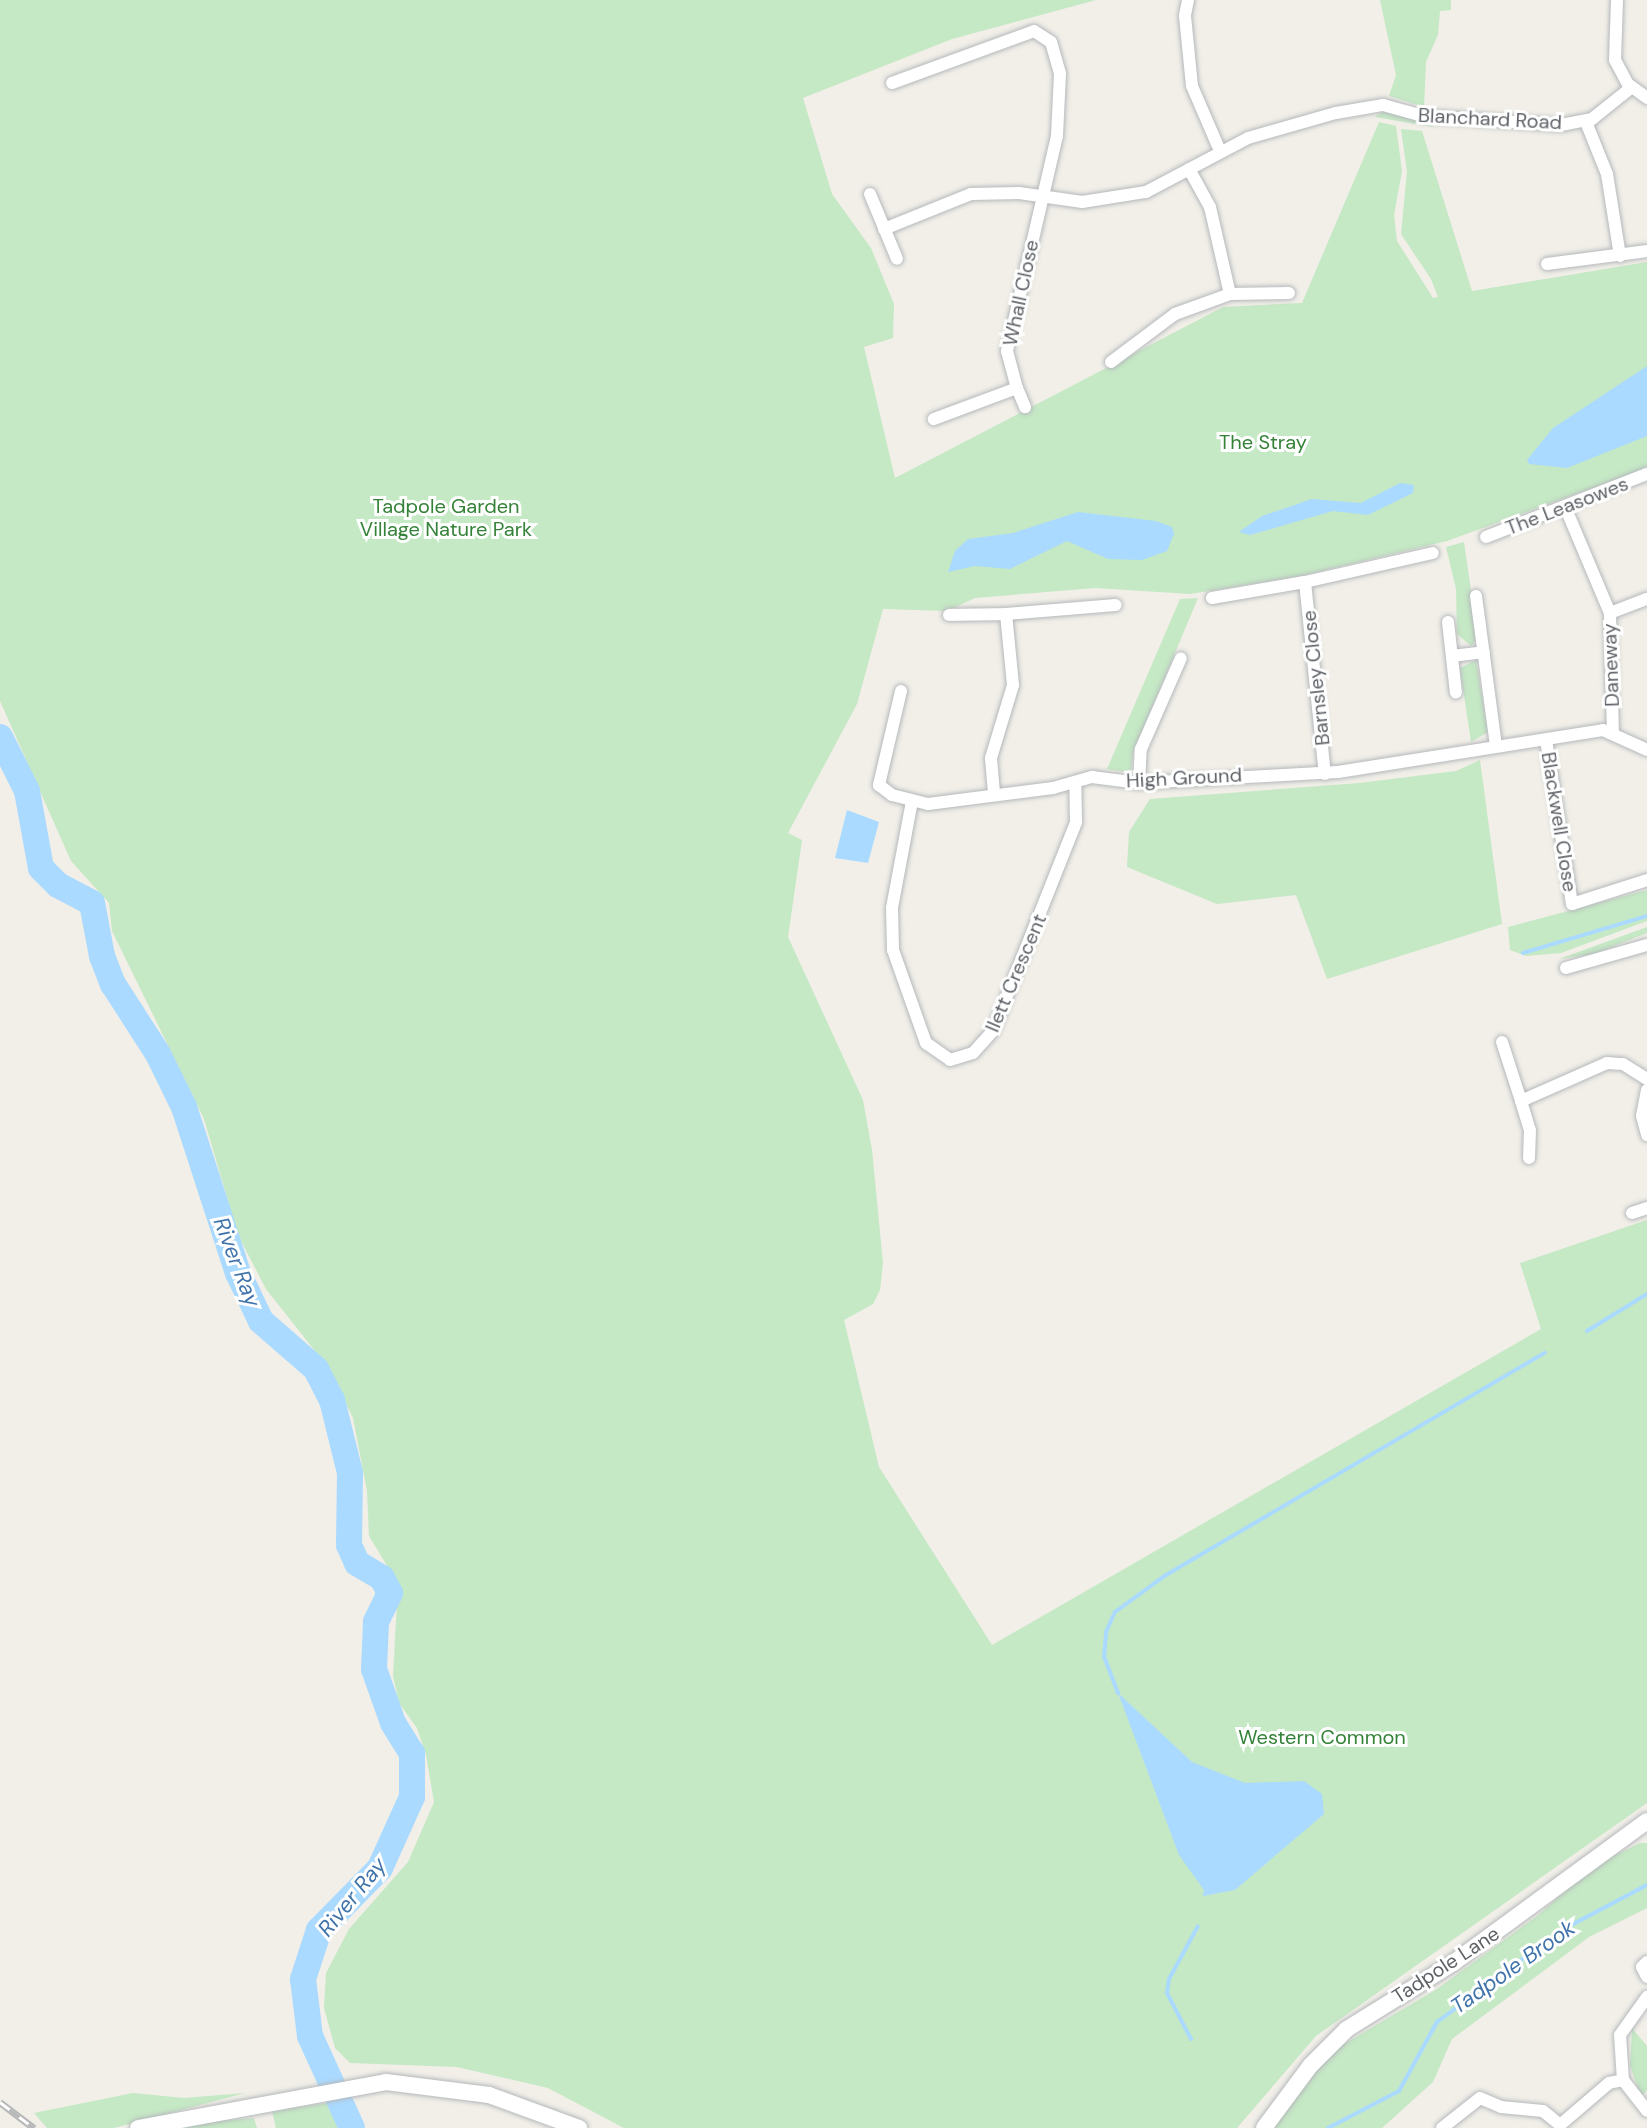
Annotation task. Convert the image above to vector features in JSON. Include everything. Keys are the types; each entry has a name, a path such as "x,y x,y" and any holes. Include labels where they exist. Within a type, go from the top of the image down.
{"street":[{"path":"1188,0 1185,16 1192,86 1220,151"},
{"path":"1617,0 1614,53 1632,87 1647,98"},
{"name":"Whall Close","path":"892,83 1034,31 1045,36 1058,64 1061,98 1007,351 1025,407"},
{"name":"Blanchard Road","path":"884,229 965,195 1041,197 1082,202 1120,198 1158,188 1220,151 1260,134 1379,105 1423,116 1553,125 1586,122 1632,87"},
{"path":"1586,122 1608,180 1620,256"},
{"path":"1189,169 1212,215 1230,294"},
{"path":"870,194 897,259"},
{"path":"1547,264 1647,251"},
{"path":"1111,362 1175,314 1230,294 1289,293"},
{"path":"934,419 1017,388"},
{"name":"The Leasowes","path":"1486,537 1566,509 1647,474"},
{"name":"Daneway","path":"1566,509 1610,613 1613,733"},
{"name":"Barnsley Close","path":"1212,598 1305,582 1433,553"},
{"name":"Barnsley Close","path":"1305,582 1325,774"},
{"path":"1476,596 1496,746"},
{"path":"1610,613 1646,601"},
{"path":"949,615 1006,614 1116,605"},
{"path":"994,793 991,758 1013,685 1006,614"},
{"path":"1448,622 1456,693"},
{"path":"1452,656 1484,652"},
{"path":"1139,783 1141,749 1181,658"},
{"name":"High Ground","path":"901,691 878,780 885,791 912,801 947,804 994,793 1075,783 1097,777 1139,783 1325,774 1496,746 1613,733"},
{"path":"1613,733 1633,748 1647,750"},
{"name":"Blackwell Close","path":"1546,740 1572,904"},
{"name":"Ilett Crescent","path":"912,801 892,908 893,950 926,1043 950,1060 973,1053 993,1031 1076,822 1075,783"},
{"name":"Blackwell Close","path":"1559,911 1647,880"},
{"path":"1566,968 1647,945"},
{"path":"1502,1042 1530,1130 1529,1158"},
{"path":"1521,1101 1607,1063 1623,1064 1647,1079"},
{"path":"1647,1090 1642,1107 1647,1135"},
{"path":"1632,1213 1647,1208"},
{"name":"Tadpole Lane","path":"1264,2128 1310,2066 1347,2029 1453,1963 1647,1821"},
{"path":"1647,1962 1642,1969 1647,1977"},
{"path":"1647,1997 1620,2035 1623,2080 1647,2111"},
{"path":"1442,2128 1480,2098 1501,2107 1543,2111 1560,2125 1609,2083 1623,2080"},
{"path":"138,2128 368,2082 464,2089 579,2128"}],"green space":[{"name":"Tadpole Garden Village Nature Park","path":"0,0 1096,0 952,39 803,98 832,194 871,248 894,304 893,338 864,347 895,478 1223,307 1302,303 1379,122 1396,126 1402,171 1394,215 1397,241 1433,298 1438,297 1431,279 1401,234 1407,172 1401,129 1422,131 1472,291 1647,262 1647,468 1447,541 1300,576 1190,594 1095,588 975,598 947,611 883,609 857,704 788,833 802,840 788,937 863,1100 872,1150 883,1263 880,1290 873,1304 844,1320 879,1467 992,1645 1541,1329 1520,1263 1647,1220 1647,1803 1316,2036 1237,2128 624,2128 548,2088 457,2067 350,2063 335,2048 324,2008 326,1973 349,1929 408,1862 434,1802 426,1755 417,1728 399,1703 393,1676 398,1584 369,1536 367,1491 353,1418 326,1365 266,1289 238,1235 204,1119 112,931 109,903 71,861 0,701"},
{"path":"1380,0 1451,0 1451,10 1440,11 1438,35 1426,62 1424,107 1389,96 1396,75"},
{"path":"1383,111 1431,122 1433,127 1375,117"},
{"path":"1464,542 1478,639 1471,646 1457,634 1456,589 1446,547"},
{"path":"1198,598 1133,753 1131,773 1107,769 1180,599"},
{"path":"1476,660 1488,732 1471,742 1460,668"},
{"path":"1480,760 1502,924 1327,979 1296,895 1217,904 1127,867 1129,832 1150,799 1359,783 1456,771"},
{"path":"1647,890 1647,921 1561,953 1526,956 1510,950 1508,927"},
{"path":"1647,927 1647,933 1594,954 1559,959"},
{"path":"1640,1843 1647,1843 1647,1908 1589,1937 1452,2039 1433,2082 1382,2128 1272,2128 1329,2053 1437,1989 1537,1916 1595,1865"},
{"path":"1632,2028 1647,2046 1647,2091 1641,2096 1630,2066"},
{"path":"133,2093 184,2098 245,2093 114,2128 47,2128 34,2113"},
{"path":"328,2103 340,2112 345,2128 276,2128 272,2111"},
{"path":"254,2118 257,2128 164,2128 175,2124"}],"water":[{"path":"1647,366 1647,436 1567,468 1529,464 1527,460 1553,428"},
{"path":"1400,483 1414,485 1413,493 1368,515 1333,511 1250,535 1239,532 1262,516 1312,499 1361,503"},
{"path":"1078,512 1156,521 1172,527 1174,534 1167,551 1142,560 1108,559 1067,541 1010,569 975,566 948,572 955,551 968,539 1013,533"},
{"path":"847,810 879,822 868,863 835,858"},
{"path":"1118,1693 1192,1762 1245,1783 1304,1781 1322,1794 1324,1814 1235,1890 1203,1896 1204,1890 1179,1855"}],"waterway":[{"name":"River Ray","path":"0,737 27,791 41,868 58,885 92,903 102,956 113,984 158,1054 184,1107 238,1273 261,1321 316,1369 332,1400 350,1473 349,1545 357,1563 382,1578 390,1593 376,1622 374,1669 393,1723 412,1753 412,1797 380,1868 319,1930 303,1979 310,2036 352,2128"},
{"path":"1523,953 1647,916"},
{"path":"1587,1331 1647,1294"},
{"path":"1118,1693 1104,1657 1106,1632 1115,1612 1166,1575 1545,1353"},
{"name":"Tadpole Brook","path":"1328,2128 1399,2091 1437,2022 1562,1930 1647,1885"},
{"path":"1191,2039 1167,1993 1169,1979 1198,1926"}],"railway":[{"path":"0,2102 34,2128"}],"park label":[{"name":"The Stray","path":"1263,442"},
{"name":"Western Common","path":"1322,1737"}]}
